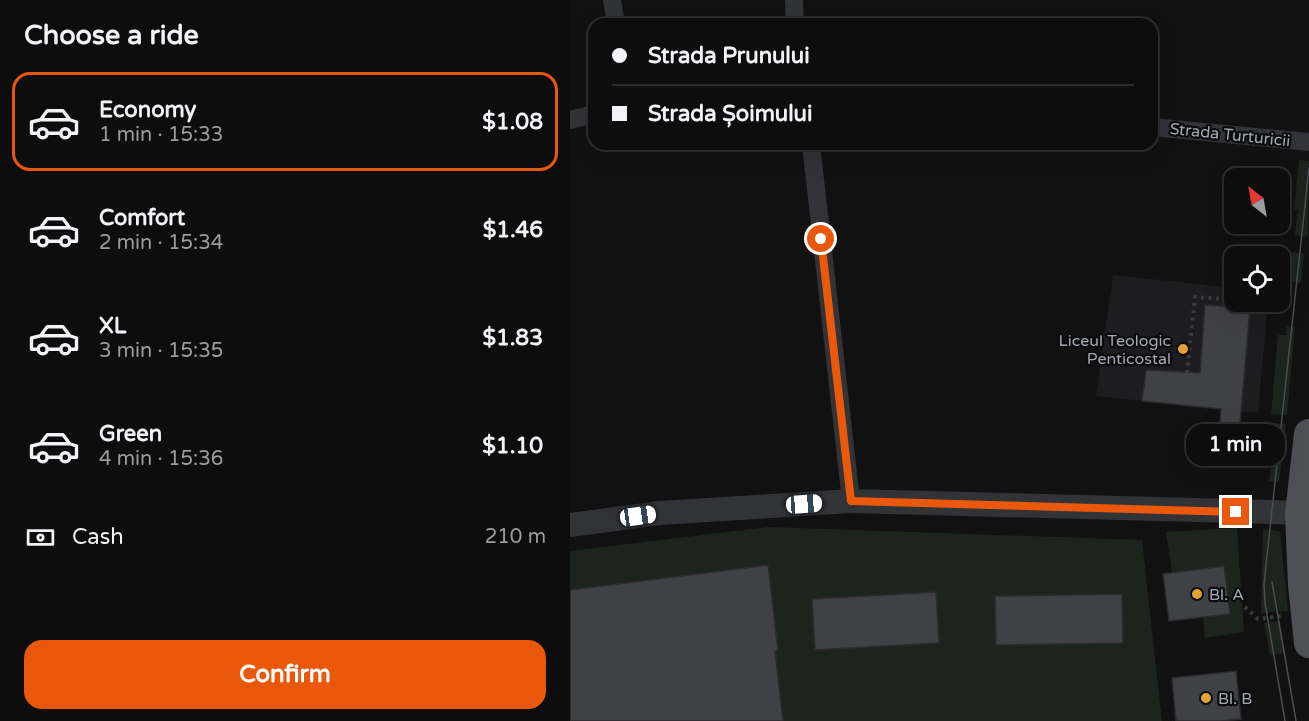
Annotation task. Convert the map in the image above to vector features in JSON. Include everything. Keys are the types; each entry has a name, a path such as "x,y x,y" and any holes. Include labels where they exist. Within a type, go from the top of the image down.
{"main road":[{"path":"1309,434 1303,585 1309,643"}],"street":[{"path":"612,0 615,18"},
{"path":"794,0 795,18"},
{"path":"570,120 588,116"},
{"name":"Strada Turturicii","path":"1158,128 1309,142"},
{"path":"812,150 851,501"},
{"path":"570,525 660,513 851,501 1305,514"}],"path":[{"path":"1188,373 1195,297 1224,299"},
{"path":"1245,607 1258,619 1282,615"}],"shaded area":[{"path":"1299,160 1309,161 1308,237 1295,235 1298,210 1294,209"},
{"path":"1291,252 1304,254 1301,283 1290,281"},
{"name":"Liceul Teologic Penticostal","path":"1113,275 1224,287 1224,312 1267,312 1258,413 1096,396"},
{"path":"1287,326 1295,327 1287,415 1271,414 1278,335 1286,335"},
{"path":"1270,423 1286,424 1279,482 1269,481 1273,450 1268,448"},
{"path":"769,527 1142,540 1162,721 570,721 570,551"},
{"path":"1237,528 1244,632 1205,638 1203,617 1230,613 1224,567 1172,573 1166,532"},
{"path":"1263,529 1280,531 1288,611 1261,613"},
{"path":"1279,621 1285,653 1270,655 1264,623"}],"building":[{"path":"1205,305 1224,306 1224,312 1250,312 1240,424 1261,425 1258,450 1218,447 1221,409 1142,401 1146,370 1200,373"},
{"path":"768,565 778,650 775,651 783,721 570,721 570,590"},
{"name":"Bl. A","path":"1224,566 1230,614 1169,621 1163,574"},
{"path":"936,592 939,643 815,650 812,599"},
{"path":"1122,594 1123,643 996,645 995,596"},
{"name":"Bl. B","path":"1236,671 1241,719 1176,721 1172,678"}],"tram line":[{"path":"1285,721 1265,603 1264,584 1309,168"},
{"path":"1272,582 1296,721"}],"place":[{"name":"Liceul Teologic Penticostal","path":"1183,349"},
{"name":"Bl. A","path":"1197,594"},
{"name":"Bl. B","path":"1206,698"}],"route":[{"path":"821,239 851,501 1236,512"}]}
